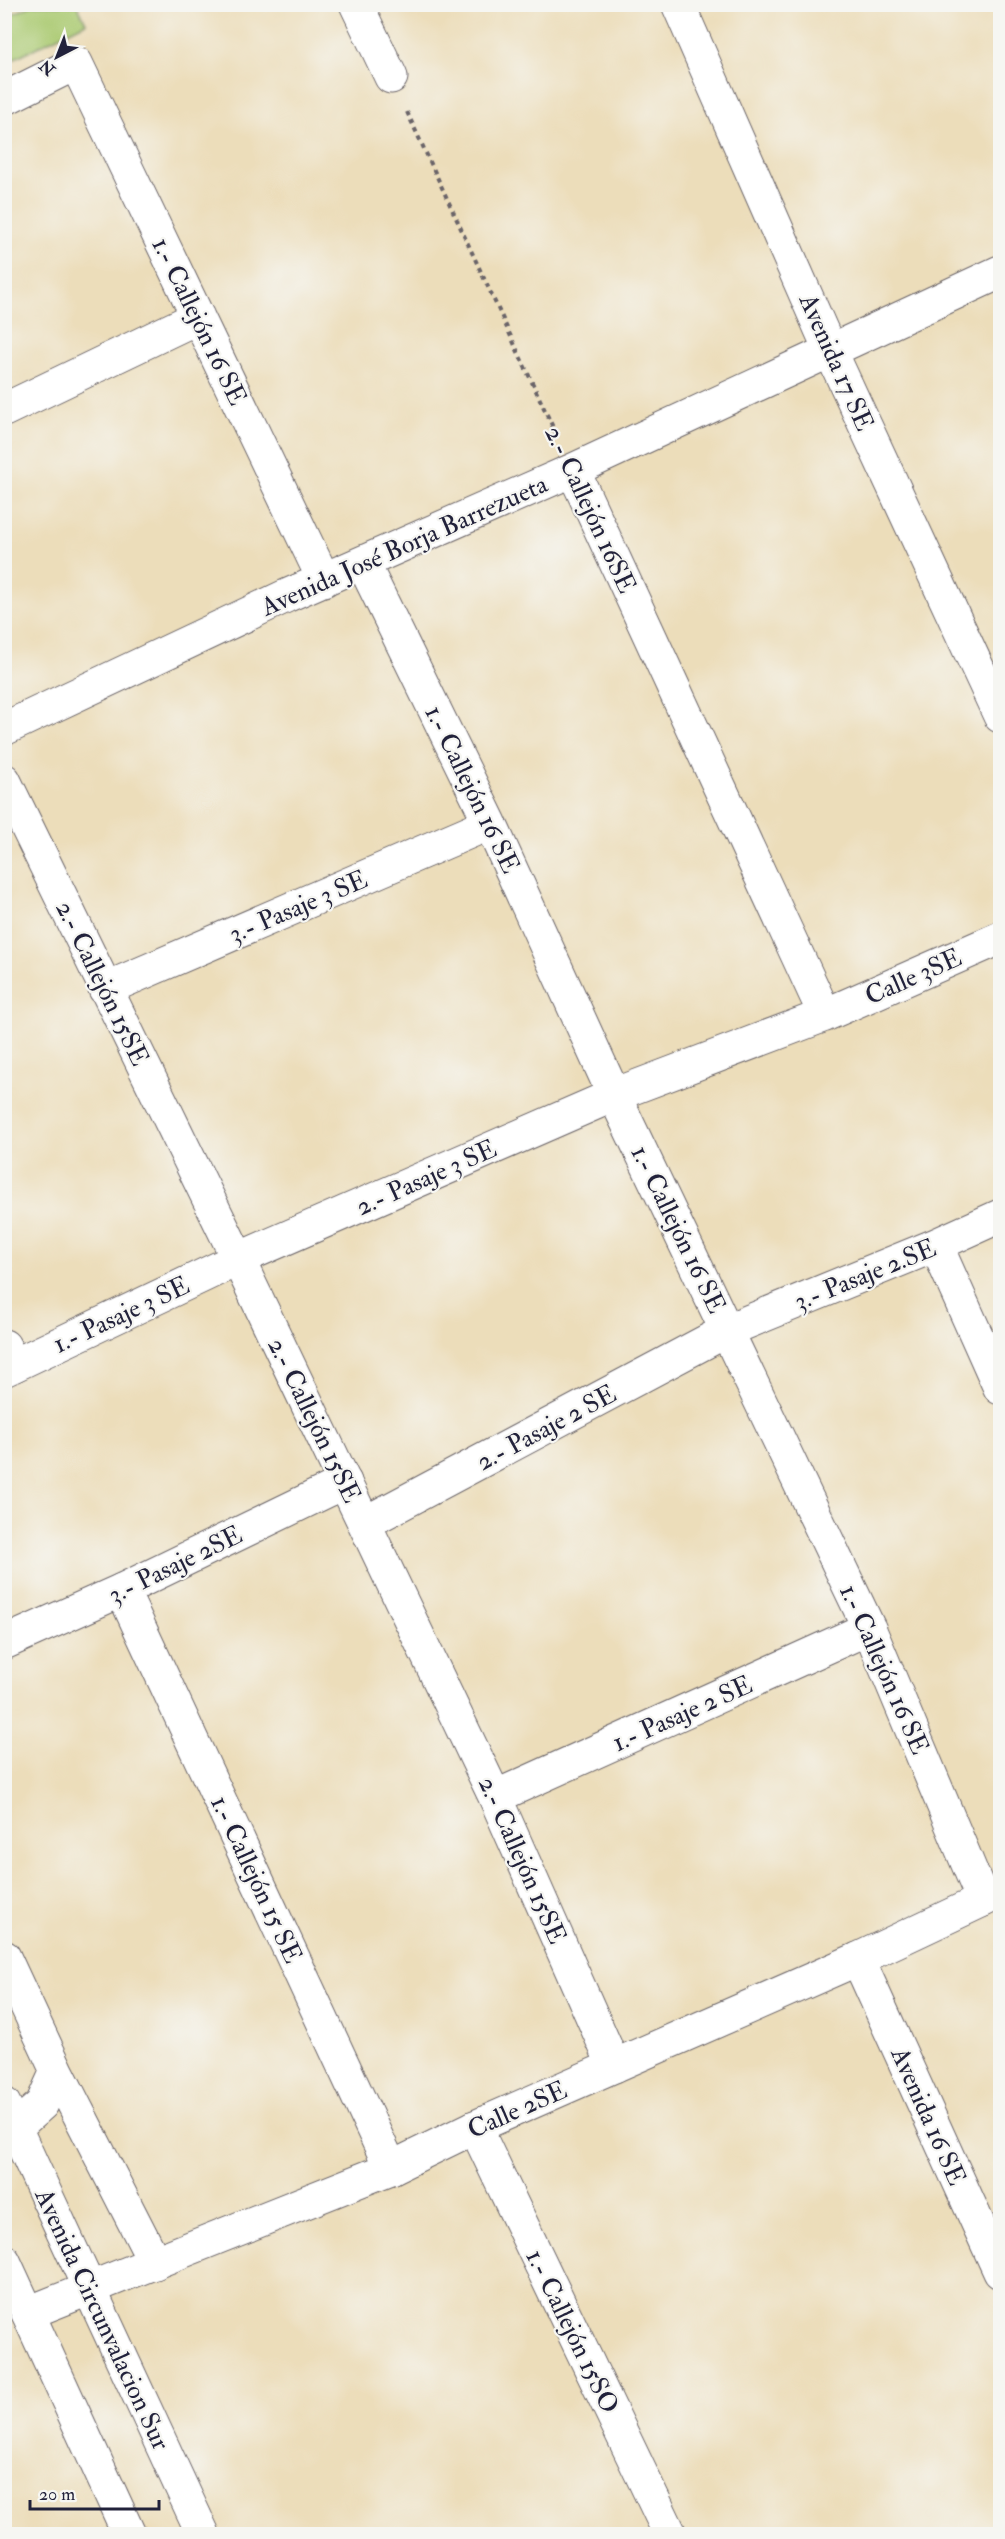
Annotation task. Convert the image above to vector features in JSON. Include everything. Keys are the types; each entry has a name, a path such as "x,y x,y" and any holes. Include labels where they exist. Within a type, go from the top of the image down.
{"street":[{"path":"356,4 391,77"},
{"name":"Avenida 17 SE","path":"678,4 830,350 1000,717"},
{"name":"1.- Callejón 16 SE","path":"4,99 76,63 324,580"},
{"name":"Avenida José Borja Barrezueta","path":"4,729 324,580 573,470 1000,272"},
{"path":"4,410 198,317"},
{"name":"2.- Callejón 16SE","path":"573,470 825,1015"},
{"name":"1.- Callejón 16 SE","path":"363,563 490,823 614,1095 869,1628 992,1896"},
{"name":"2.- Callejón 15SE","path":"4,780 238,1259 495,1797 614,2066"},
{"name":"3.- Pasaje 3 SE","path":"105,989 490,823"},
{"name":"Calle 3SE","path":"614,1095 825,1015 1000,938"},
{"name":"2.- Pasaje 3 SE","path":"238,1259 614,1095"},
{"name":"3.- Pasaje 2.SE","path":"728,1330 936,1245 1000,1216"},
{"path":"936,1245 1000,1388"},
{"name":"1.- Pasaje 3 SE","path":"8,1360 238,1259"},
{"name":"2.- Pasaje 2 SE","path":"365,1523 728,1330"},
{"name":"3.- Pasaje 2SE","path":"4,1642 122,1590 345,1482"},
{"name":"1.- Callejón 15 SE","path":"122,1590 391,2168"},
{"name":"1.- Pasaje 2 SE","path":"495,1797 869,1628"},
{"name":"Calle 2SE","path":"28,2313 391,2168 475,2127 858,1959 992,1896"},
{"path":"4,1957 57,2071 155,2264"},
{"name":"Avenida 16 SE","path":"858,1959 1000,2272"},
{"path":"10,2116 42,2104 57,2071"},
{"name":"Avenida Circunvalacion Sur","path":"10,2116 203,2535"},
{"name":"1.- Callejón 15SO","path":"475,2127 670,2535"},
{"path":"5,2262 129,2535"}],"path":[{"name":"2.- Callejón 16SE","path":"391,77 573,470"}],"green space":[{"path":"33,5 77,5 86,23 5,63 5,17"}]}
